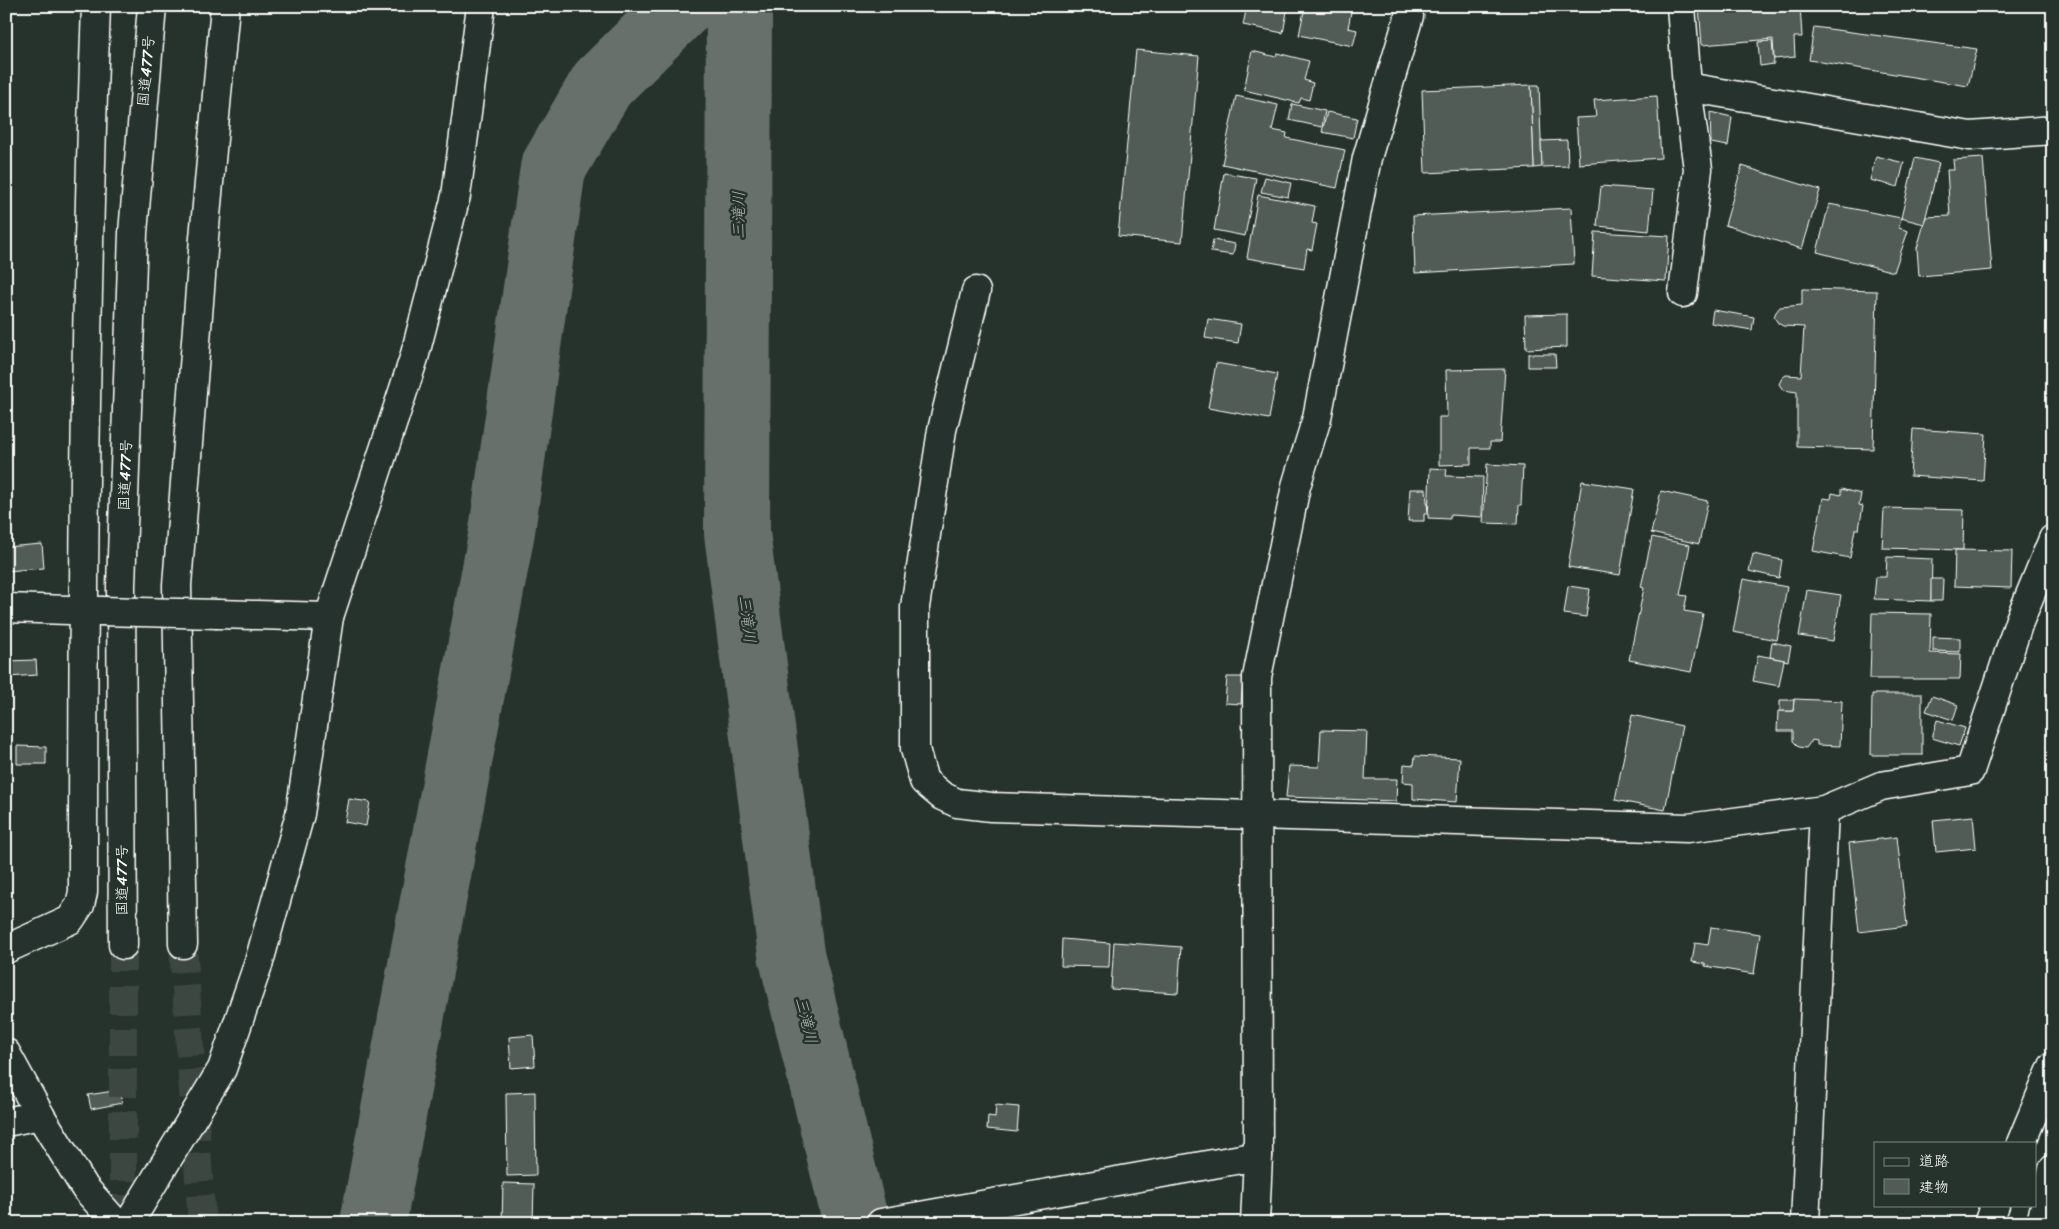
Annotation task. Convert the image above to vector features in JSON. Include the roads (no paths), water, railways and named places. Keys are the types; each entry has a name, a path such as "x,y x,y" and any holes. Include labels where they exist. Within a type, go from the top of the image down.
{"main road":[{"path":"6,949 70,920 80,905 83,892 92,610 89,195 96,6"},
{"name":"国道477号","path":"123,945 121,586 133,233 152,6"},
{"path":"183,944 177,585 204,238 225,6"},
{"path":"129,1223 222,1069 259,962 300,814 328,617 414,358 456,196 481,6"},
{"path":"1681,6 1687,87 1698,169 1682,293"},
{"path":"1255,1223 1258,1156 1257,677 1296,486 1317,418 1367,158 1409,16"},
{"path":"1687,87 1970,136 2053,130"},
{"path":"976,291 942,430 915,607 915,749 924,781 942,796 957,803 991,807 1688,828 1824,810 1881,786 1970,772 2019,622 2053,539"},
{"path":"6,608 328,617"},
{"path":"1805,1223 1824,810"},
{"path":"6,1053 40,1115 85,1188 116,1223"},
{"path":"2021,1142 2053,1066"},
{"path":"6,1122 40,1115"},
{"path":"880,1223 933,1212 1258,1156"},
{"path":"2041,1223 2053,1169"},
{"path":"1988,1223 1995,1206"}],"waterway":[{"path":"373,1223 502,531 553,168 602,84 681,6"},
{"name":"三滝川","path":"739,6 737,533 791,954 856,1223"}],"tunnel":[{"path":"183,944 202,1223"},
{"path":"123,945 123,1223"}]}
